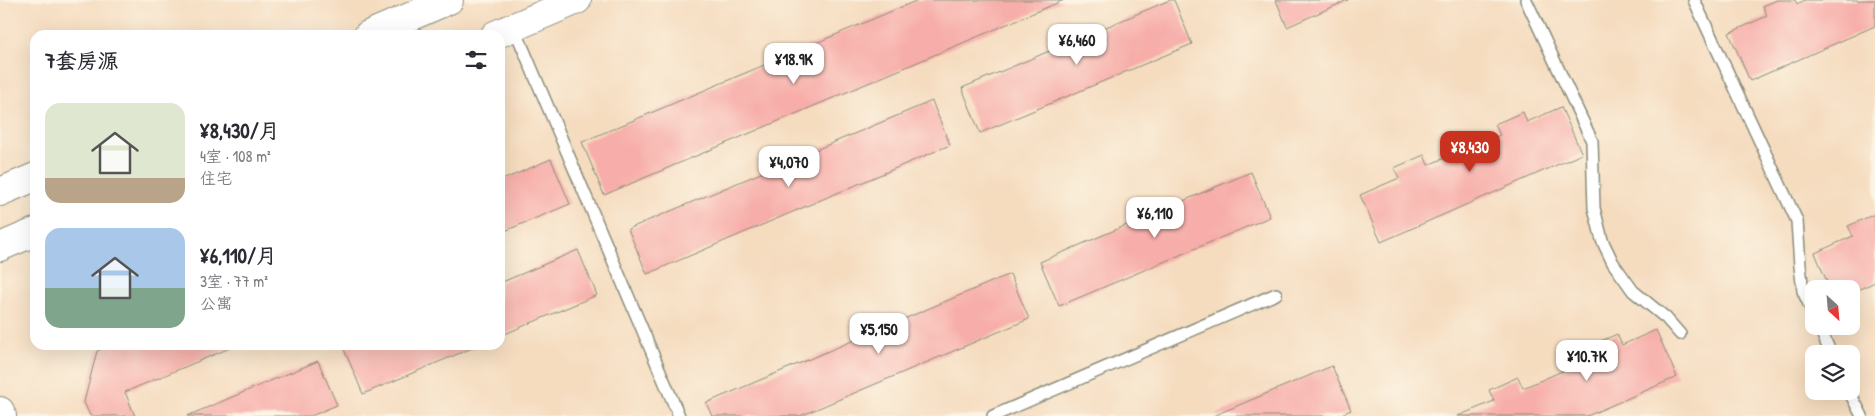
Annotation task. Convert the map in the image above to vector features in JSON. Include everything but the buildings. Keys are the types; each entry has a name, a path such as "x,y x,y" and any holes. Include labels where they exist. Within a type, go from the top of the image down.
{"main road":[{"path":"380,30 449,0"},
{"path":"505,31 577,0"},
{"path":"0,192 30,180"},
{"path":"0,247 30,234"},
{"path":"0,411 2,416"}],"lane":[{"path":"1526,0 1592,141 1594,208 1602,240 1613,263 1633,292 1666,318 1680,334"},
{"path":"1694,0 1797,221 1800,266 1805,295"},
{"path":"505,33 679,416"},
{"path":"993,416 1276,294"},
{"path":"1854,400 1862,416"}]}
